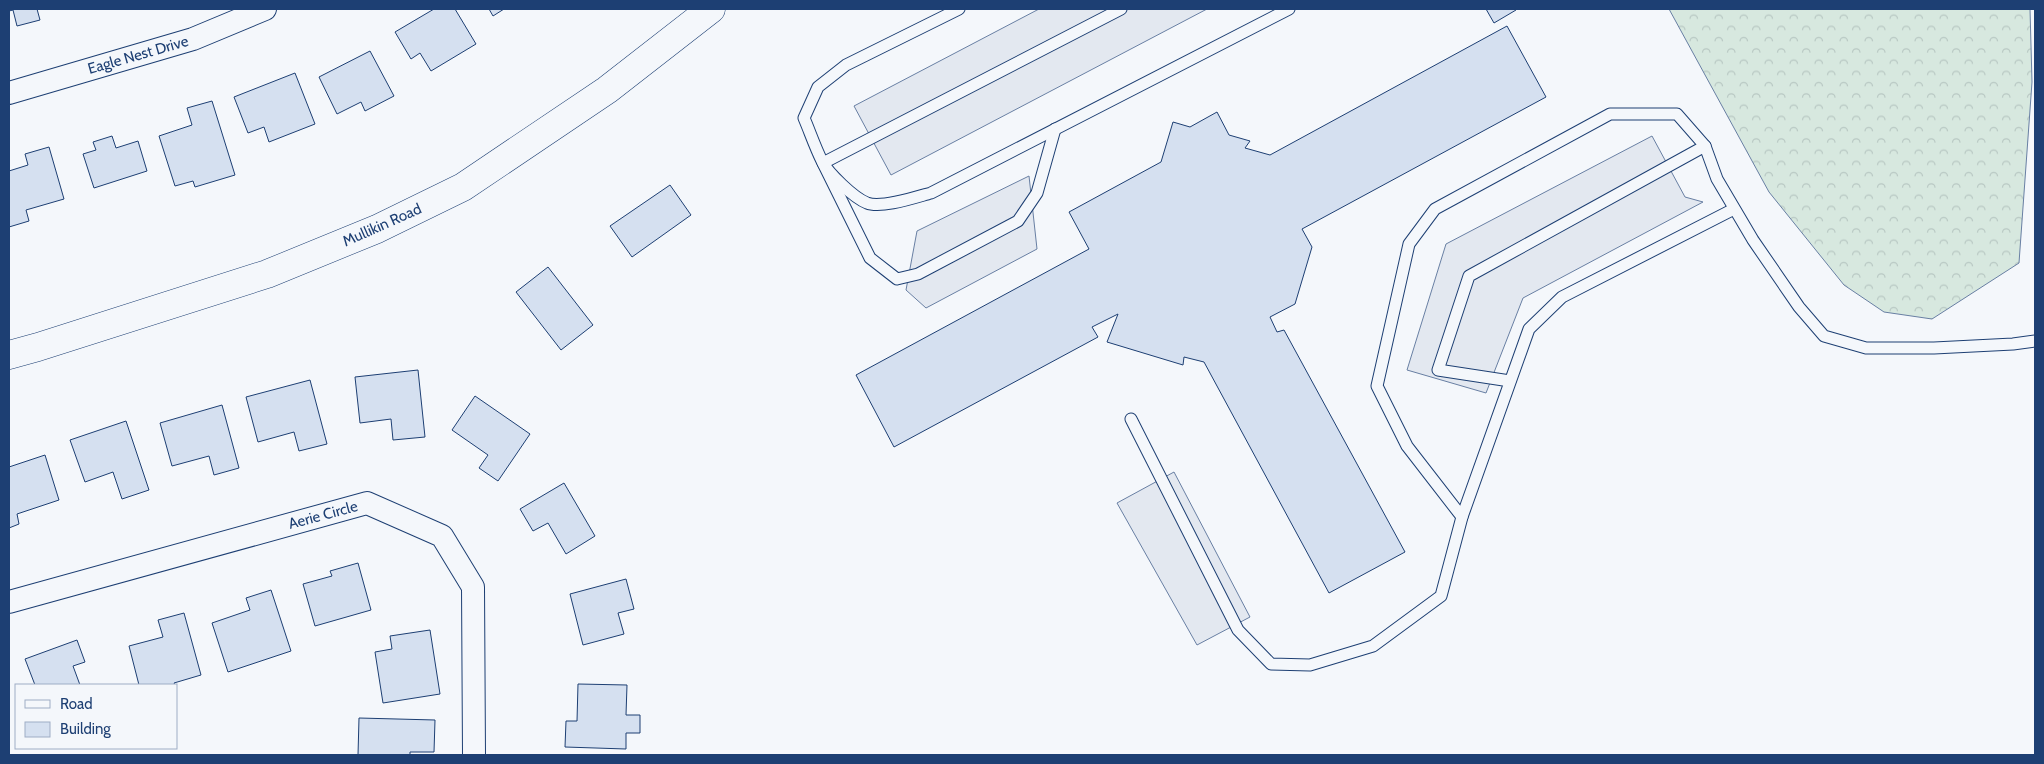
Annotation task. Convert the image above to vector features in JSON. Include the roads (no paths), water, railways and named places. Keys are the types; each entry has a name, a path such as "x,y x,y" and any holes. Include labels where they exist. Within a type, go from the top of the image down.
{"street":[{"name":"Eagle Nest Drive","path":"9,93 193,39 265,9"},
{"name":"Mullikin Road","path":"9,355 267,274 377,229 463,187 606,90 712,9"},
{"name":"Aerie Circle","path":"9,602 367,503 442,536 473,587 474,755"}],"lane":[{"path":"959,9 846,65 818,86 804,118 823,163 870,258 897,279 918,274 1018,221 1037,193 1055,129"},
{"path":"823,163 1121,9"},
{"path":"823,163 850,192 868,204 891,204 931,193 1289,9"},
{"path":"1462,517 1407,446 1377,386 1409,244 1436,209 1610,114 1678,114 1705,146 1717,179 1768,262 1799,306 1824,336 1866,348 2013,344 2035,340"},
{"path":"1510,381 1438,370 1469,276 1705,146"},
{"path":"1131,419 1238,630 1271,664 1310,666 1372,646 1441,596 1462,517 1529,328 1562,297 1734,209"}]}
